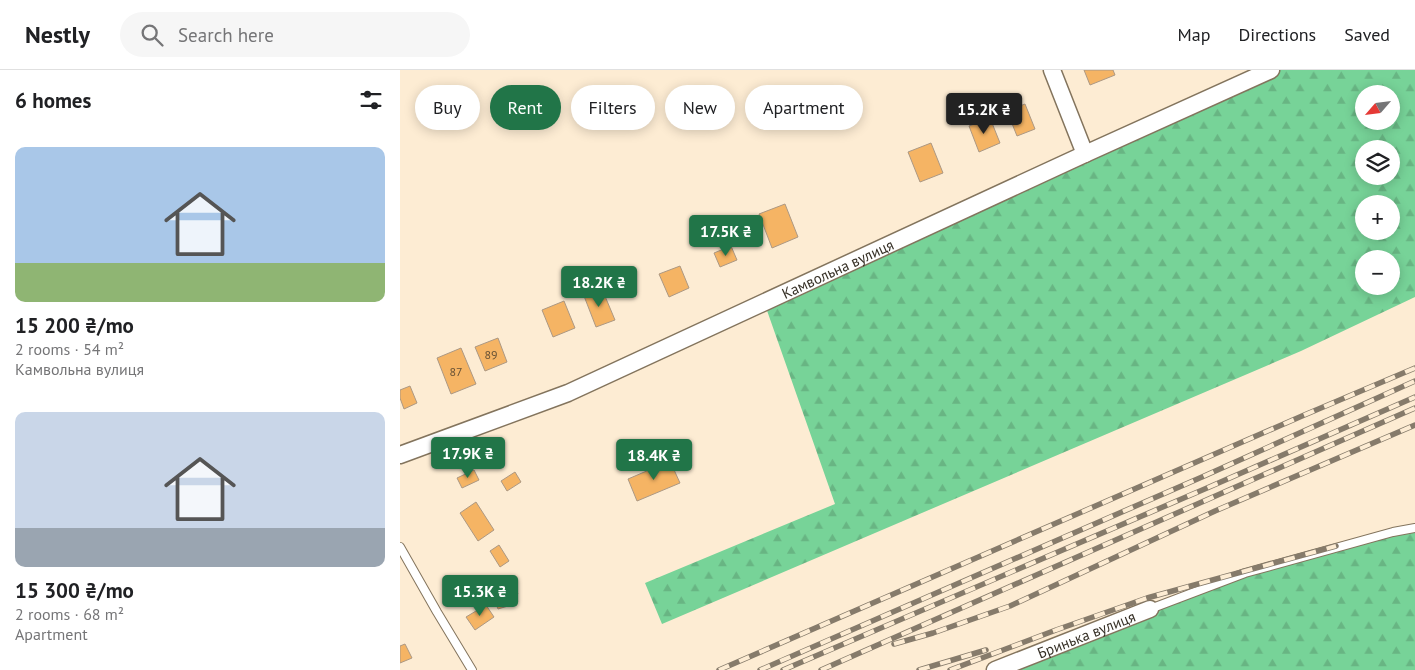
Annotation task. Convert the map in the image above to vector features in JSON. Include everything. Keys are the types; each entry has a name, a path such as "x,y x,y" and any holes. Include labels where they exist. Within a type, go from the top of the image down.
{"street":[{"path":"1052,70 1085,154"},
{"name":"Камвольна вулиця","path":"400,455 568,393 1271,70"},
{"name":"Бринька вулиця","path":"995,670 1015,667 1150,609"}],"lane":[{"path":"1150,609 1245,574 1393,532 1415,528"},
{"path":"400,546 472,670"}],"green space":[{"path":"1271,70 1415,70 1415,297 1301,351 662,624 645,583 835,504 764,302"},
{"path":"1415,528 1415,670 1018,670 1013,663 1245,573"}],"building":[{"path":"1084,70 1113,70 1115,75 1090,85"},
{"path":"1025,104 1035,129 1017,136 1007,111"},
{"path":"990,118 1000,143 979,152 969,126"},
{"path":"931,143 943,173 920,182 908,152"},
{"path":"785,204 798,237 772,248 759,214"},
{"path":"731,246 737,260 720,267 714,253"},
{"path":"680,266 689,288 669,297 659,274"},
{"path":"602,289 615,320 596,327 584,296"},
{"path":"564,301 575,328 553,337 542,310"},
{"path":"498,338 507,362 485,371 475,347"},
{"path":"461,348 476,384 451,394 437,358"},
{"path":"410,386 417,403 404,409 400,398 400,390"},
{"path":"670,461 680,483 637,501 628,479"},
{"path":"474,470 479,480 462,488 457,478"},
{"path":"515,472 521,482 507,491 501,481"},
{"path":"476,502 494,530 478,541 460,513"},
{"path":"499,545 509,561 500,567 490,551"},
{"path":"510,581 518,594 511,599 503,585"},
{"path":"500,588 508,606 498,609 491,592"},
{"path":"486,605 494,617 475,630 466,617"},
{"path":"405,644 412,658 400,663 400,646"}],"railway":[{"path":"719,670 1415,368"},
{"path":"760,670 1202,477 1415,381"},
{"path":"783,670 1415,397"},
{"path":"821,670 1415,408"},
{"path":"894,644 933,633 1010,606 1215,511 1415,425"},
{"path":"950,670 1147,598 1336,546"},
{"path":"919,670 986,650"}]}
